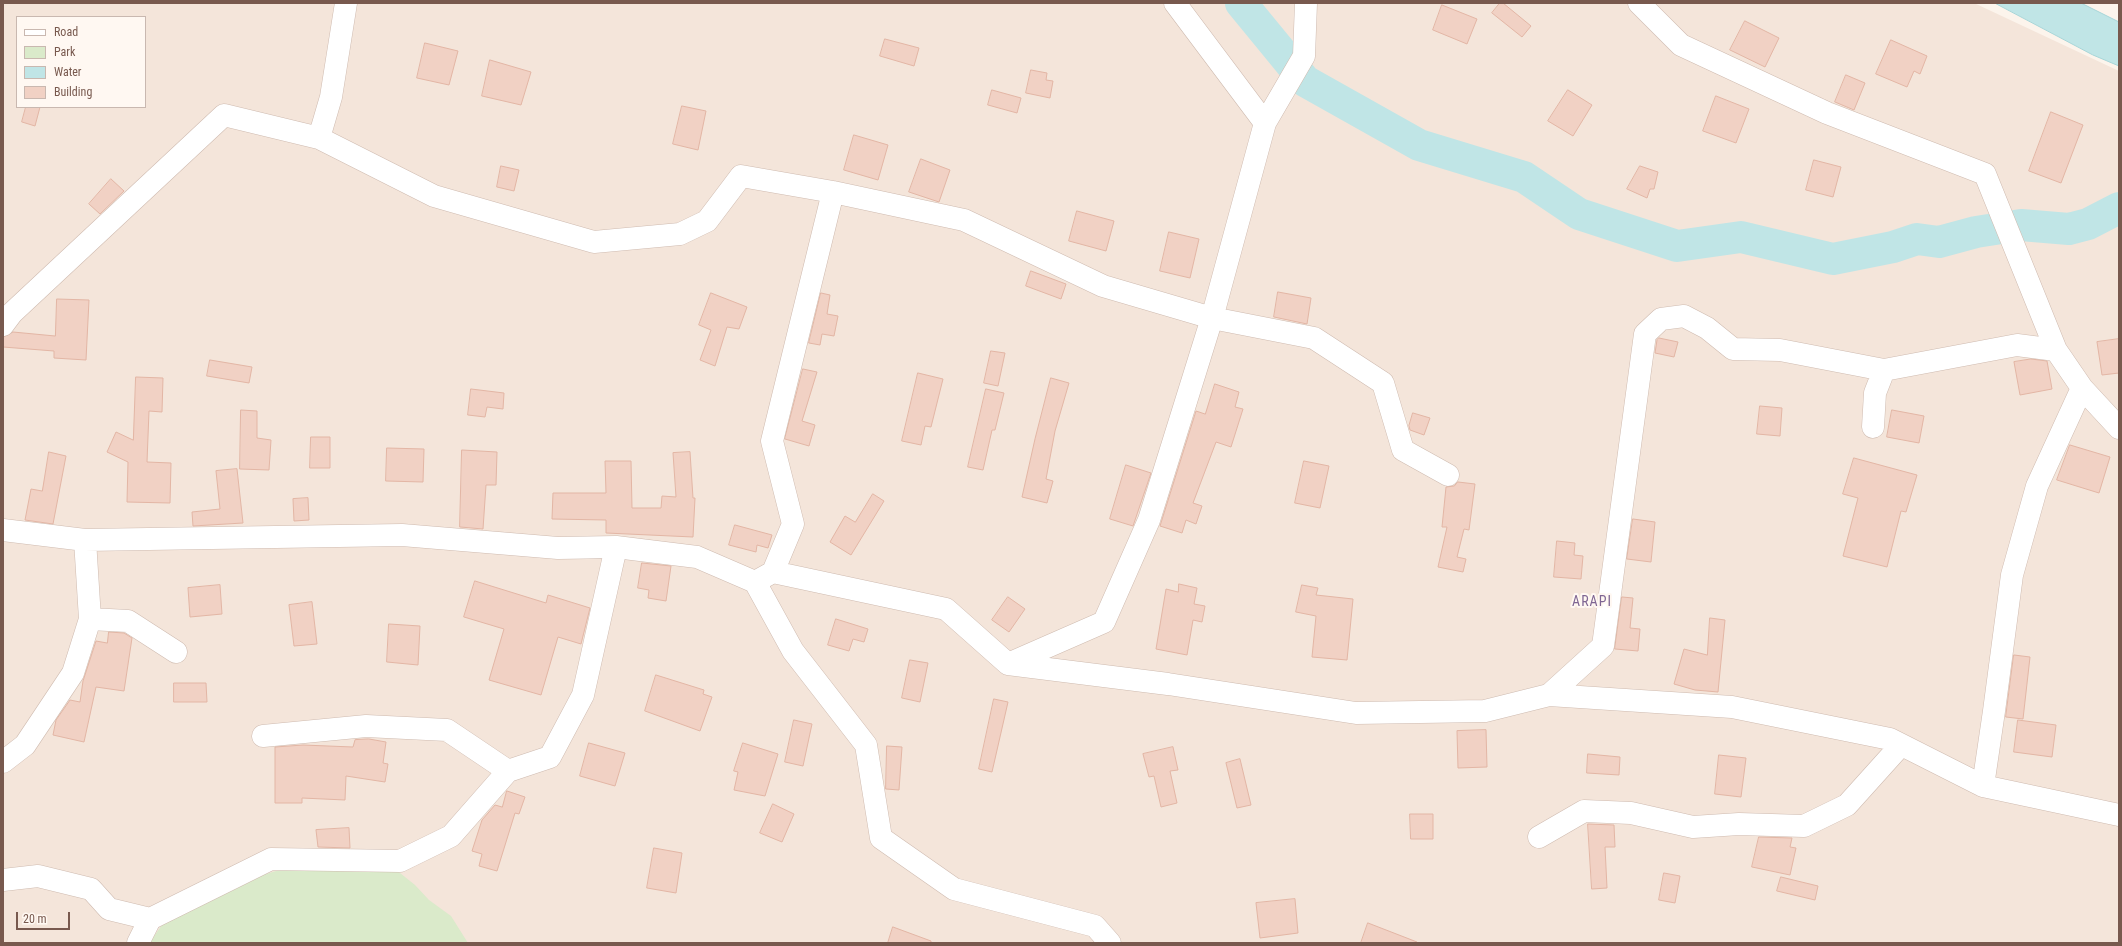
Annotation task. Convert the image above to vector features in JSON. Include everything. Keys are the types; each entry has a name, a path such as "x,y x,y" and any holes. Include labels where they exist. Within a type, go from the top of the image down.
{"street":[{"path":"319,138 331,97 346,3"},
{"path":"1176,3 1265,123"},
{"path":"1008,664 1104,622 1150,520 1212,318 1265,123 1304,56 1306,3"},
{"path":"1639,3 1681,45 1827,113 1985,174 2056,350 2082,388 2119,428"},
{"path":"3,325 12,313 224,115 319,138 434,196 594,242 680,234 707,221 741,176 833,192 964,220 1103,286 1212,318 1314,338 1383,383 1403,450 1448,475"},
{"path":"833,192 772,441 792,524 764,577 793,650 866,745 881,838 954,889 1095,926 1110,943"},
{"path":"1550,695 1604,646 1646,334 1661,318 1684,316 1707,328 1733,349 1780,350 1884,370 2017,345 2056,350"},
{"path":"1873,427 1875,393 1884,370"},
{"path":"1983,786 2012,574 2037,486 2082,388"},
{"path":"3,530 85,540 402,535 558,548 616,547 697,557 764,577 946,609 1008,664 1168,684 1356,713 1485,711 1550,695 1732,707 1890,739 1983,786 2119,815"},
{"path":"3,762 25,745 73,673 90,619 85,540"},
{"path":"138,943 150,919 271,860 400,861 451,836 508,771 550,757 584,696 616,547"},
{"path":"90,619 128,621 176,652"},
{"path":"263,736 366,726 447,730 508,771"},
{"path":"1540,837 1584,811 1631,813 1693,827 1739,824 1804,826 1847,805 1901,745"},
{"path":"3,880 38,876 91,889 110,909 150,919"}],"shaded area":[{"name":"ARAPI","path":"3,3 1974,3 2119,71 2119,943 3,943"}],"green space":[{"path":"290,867 395,869 415,885 429,900 451,916 468,943 149,943 162,925 245,880"}],"water":[{"path":"1995,3 2081,3 2119,22 2119,66 2093,55"}],"building":[{"path":"1500,3 1503,3 1531,26 1522,37 1492,13"},
{"path":"1442,5 1477,19 1467,44 1433,30"},
{"path":"1745,21 1779,38 1765,67 1730,50"},
{"path":"885,39 919,48 914,66 880,56"},
{"path":"1891,40 1927,56 1920,74 1914,71 1907,87 1876,74"},
{"path":"425,43 458,51 449,85 417,78"},
{"path":"490,60 531,72 521,105 482,96"},
{"path":"1031,70 1047,73 1046,80 1053,81 1050,98 1026,93"},
{"path":"1846,75 1865,83 1854,110 1835,102"},
{"path":"992,90 1021,98 1017,113 988,105"},
{"path":"1568,90 1592,105 1573,136 1548,121"},
{"path":"1716,96 1749,109 1736,143 1703,131"},
{"path":"682,106 706,111 698,150 673,144"},
{"path":"26,108 40,108 35,126 22,122"},
{"path":"2051,112 2083,125 2061,183 2029,171"},
{"path":"854,135 888,145 878,180 844,170"},
{"path":"921,159 950,170 939,202 909,192"},
{"path":"1814,160 1841,167 1833,197 1806,190"},
{"path":"501,166 519,170 514,191 497,187"},
{"path":"1640,166 1658,172 1654,189 1650,189 1647,198 1627,189"},
{"path":"111,179 124,191 100,214 89,204"},
{"path":"1077,211 1114,221 1106,251 1069,241"},
{"path":"1169,232 1199,239 1190,278 1160,271"},
{"path":"1031,271 1066,284 1061,299 1026,286"},
{"path":"1278,292 1311,298 1307,324 1274,317"},
{"path":"711,293 747,307 739,329 727,327 715,366 700,360 711,330 699,325"},
{"path":"821,293 830,295 827,314 838,316 834,336 822,334 820,345 809,343"},
{"path":"57,299 89,300 86,360 54,358 54,351 3,347 3,337 13,332 55,336"},
{"path":"1659,338 1678,342 1674,357 1655,353 1657,340"},
{"path":"2119,339 2119,373 2102,375 2097,342"},
{"path":"991,351 1005,353 998,386 984,383"},
{"path":"2031,359 2047,361 2052,389 2020,395 2014,362"},
{"path":"210,360 252,367 249,383 207,376"},
{"path":"803,369 817,372 802,421 815,425 809,446 785,439"},
{"path":"918,373 943,379 931,427 925,426 921,445 902,441"},
{"path":"136,377 163,378 162,412 149,411 147,462 171,463 170,503 127,502 128,462 107,452 116,432 133,440"},
{"path":"1051,378 1069,383 1055,431 1046,479 1053,481 1047,503 1022,497"},
{"path":"1215,384 1239,392 1235,407 1243,409 1231,447 1216,442 1193,503 1202,506 1196,524 1186,520 1182,533 1160,526 1196,411 1205,414"},
{"path":"471,389 504,393 503,409 487,407 485,417 468,415"},
{"path":"986,389 1004,393 995,430 992,430 983,470 968,467"},
{"path":"1760,406 1782,408 1780,436 1757,434"},
{"path":"241,410 257,411 257,438 271,440 269,470 240,469"},
{"path":"1892,410 1924,416 1919,443 1887,437"},
{"path":"1413,413 1430,418 1424,435 1410,430 1409,426"},
{"path":"311,437 330,437 330,468 310,468"},
{"path":"2070,445 2110,457 2099,493 2057,480"},
{"path":"387,448 424,449 423,482 386,481"},
{"path":"462,450 497,452 496,485 486,485 483,529 460,527"},
{"path":"49,452 66,456 53,524 25,520 31,489 42,491"},
{"path":"690,452 693,498 695,498 693,537 606,533 606,520 552,519 553,493 606,493 605,461 631,461 632,508 661,508 662,496 676,497 673,453"},
{"path":"1854,458 1917,475 1906,512 1901,511 1887,567 1843,556 1858,498 1843,494"},
{"path":"1304,461 1329,466 1320,508 1295,503"},
{"path":"1126,465 1151,473 1133,526 1110,519"},
{"path":"237,469 243,523 193,526 192,512 220,509 216,471"},
{"path":"1458,482 1475,484 1469,530 1464,529 1457,557 1466,559 1463,572 1438,567 1447,527 1442,527 1446,487 1454,486"},
{"path":"873,494 884,501 851,555 830,542 845,516 855,522"},
{"path":"308,498 309,520 294,521 293,499"},
{"path":"1633,519 1655,522 1651,562 1627,559"},
{"path":"735,525 772,535 768,548 757,545 756,552 729,545"},
{"path":"1557,541 1575,543 1574,555 1583,556 1581,579 1554,577"},
{"path":"642,563 671,566 666,601 648,598 649,590 638,588"},
{"path":"475,581 546,603 548,595 590,608 581,644 558,637 541,695 489,680 504,629 464,617"},
{"path":"1179,584 1197,588 1194,604 1205,606 1202,622 1193,620 1187,655 1156,649 1166,589 1178,592"},
{"path":"220,585 222,614 190,617 188,588"},
{"path":"1302,585 1318,588 1316,595 1353,599 1347,660 1312,657 1316,616 1296,612"},
{"path":"1008,597 1025,609 1009,632 992,620"},
{"path":"1622,597 1633,598 1630,628 1640,629 1638,651 1615,649"},
{"path":"312,602 317,644 294,646 289,605"},
{"path":"1710,618 1725,620 1718,692 1695,690 1674,684 1684,649 1707,655"},
{"path":"836,619 868,629 864,642 853,639 849,651 828,645"},
{"path":"389,624 420,626 418,665 387,662"},
{"path":"109,632 124,633 132,638 124,691 96,687 84,742 53,735 56,720 70,700 80,702 83,681 96,641 107,643"},
{"path":"2014,655 2030,657 2023,719 2006,717"},
{"path":"910,660 928,663 920,702 902,698"},
{"path":"656,675 704,690 703,694 712,697 700,731 645,711"},
{"path":"174,683 206,683 207,702 174,702"},
{"path":"994,699 1008,702 992,772 979,769"},
{"path":"794,720 812,724 803,766 785,762"},
{"path":"2018,720 2056,725 2052,757 2014,752"},
{"path":"1486,730 1487,767 1458,768 1457,731"},
{"path":"369,739 386,742 383,763 388,764 385,782 346,776 345,800 302,798 302,803 275,803 275,747 303,745 353,747 355,740"},
{"path":"589,743 625,753 615,786 580,776"},
{"path":"743,743 778,754 765,796 734,790 738,772 734,771"},
{"path":"887,746 902,747 899,790 886,789"},
{"path":"1173,747 1178,770 1170,771 1177,803 1161,807 1154,776 1149,777 1143,754"},
{"path":"1588,754 1620,757 1619,775 1587,773"},
{"path":"1719,755 1746,758 1741,797 1715,794"},
{"path":"1240,759 1251,805 1237,808 1226,763"},
{"path":"507,791 525,797 519,814 515,813 497,871 479,866 482,854 472,851 482,820 495,805 502,807"},
{"path":"773,804 794,814 782,842 760,833"},
{"path":"1410,814 1433,814 1433,839 1411,839"},
{"path":"1588,824 1614,825 1615,847 1605,847 1607,888 1592,889"},
{"path":"349,828 350,848 318,847 316,830"},
{"path":"1759,837 1792,838 1790,847 1796,848 1790,875 1752,867"},
{"path":"654,848 682,853 676,893 647,888"},
{"path":"1664,873 1680,876 1675,903 1659,900"},
{"path":"1781,877 1818,886 1815,900 1777,891"},
{"path":"1295,899 1298,933 1260,938 1256,903"},
{"path":"1368,923 1417,942 1417,943 1361,943"},
{"path":"893,927 931,941 931,943 888,943"}],"waterway":[{"path":"1241,3 1305,81 1419,145 1524,177 1579,214 1677,246 1741,237 1833,259 1893,247 1917,239 1939,242 1976,232 2021,225 2069,229 2088,224 2119,208"}],"district":[{"name":"ARAPI","path":"1592,602"}]}
